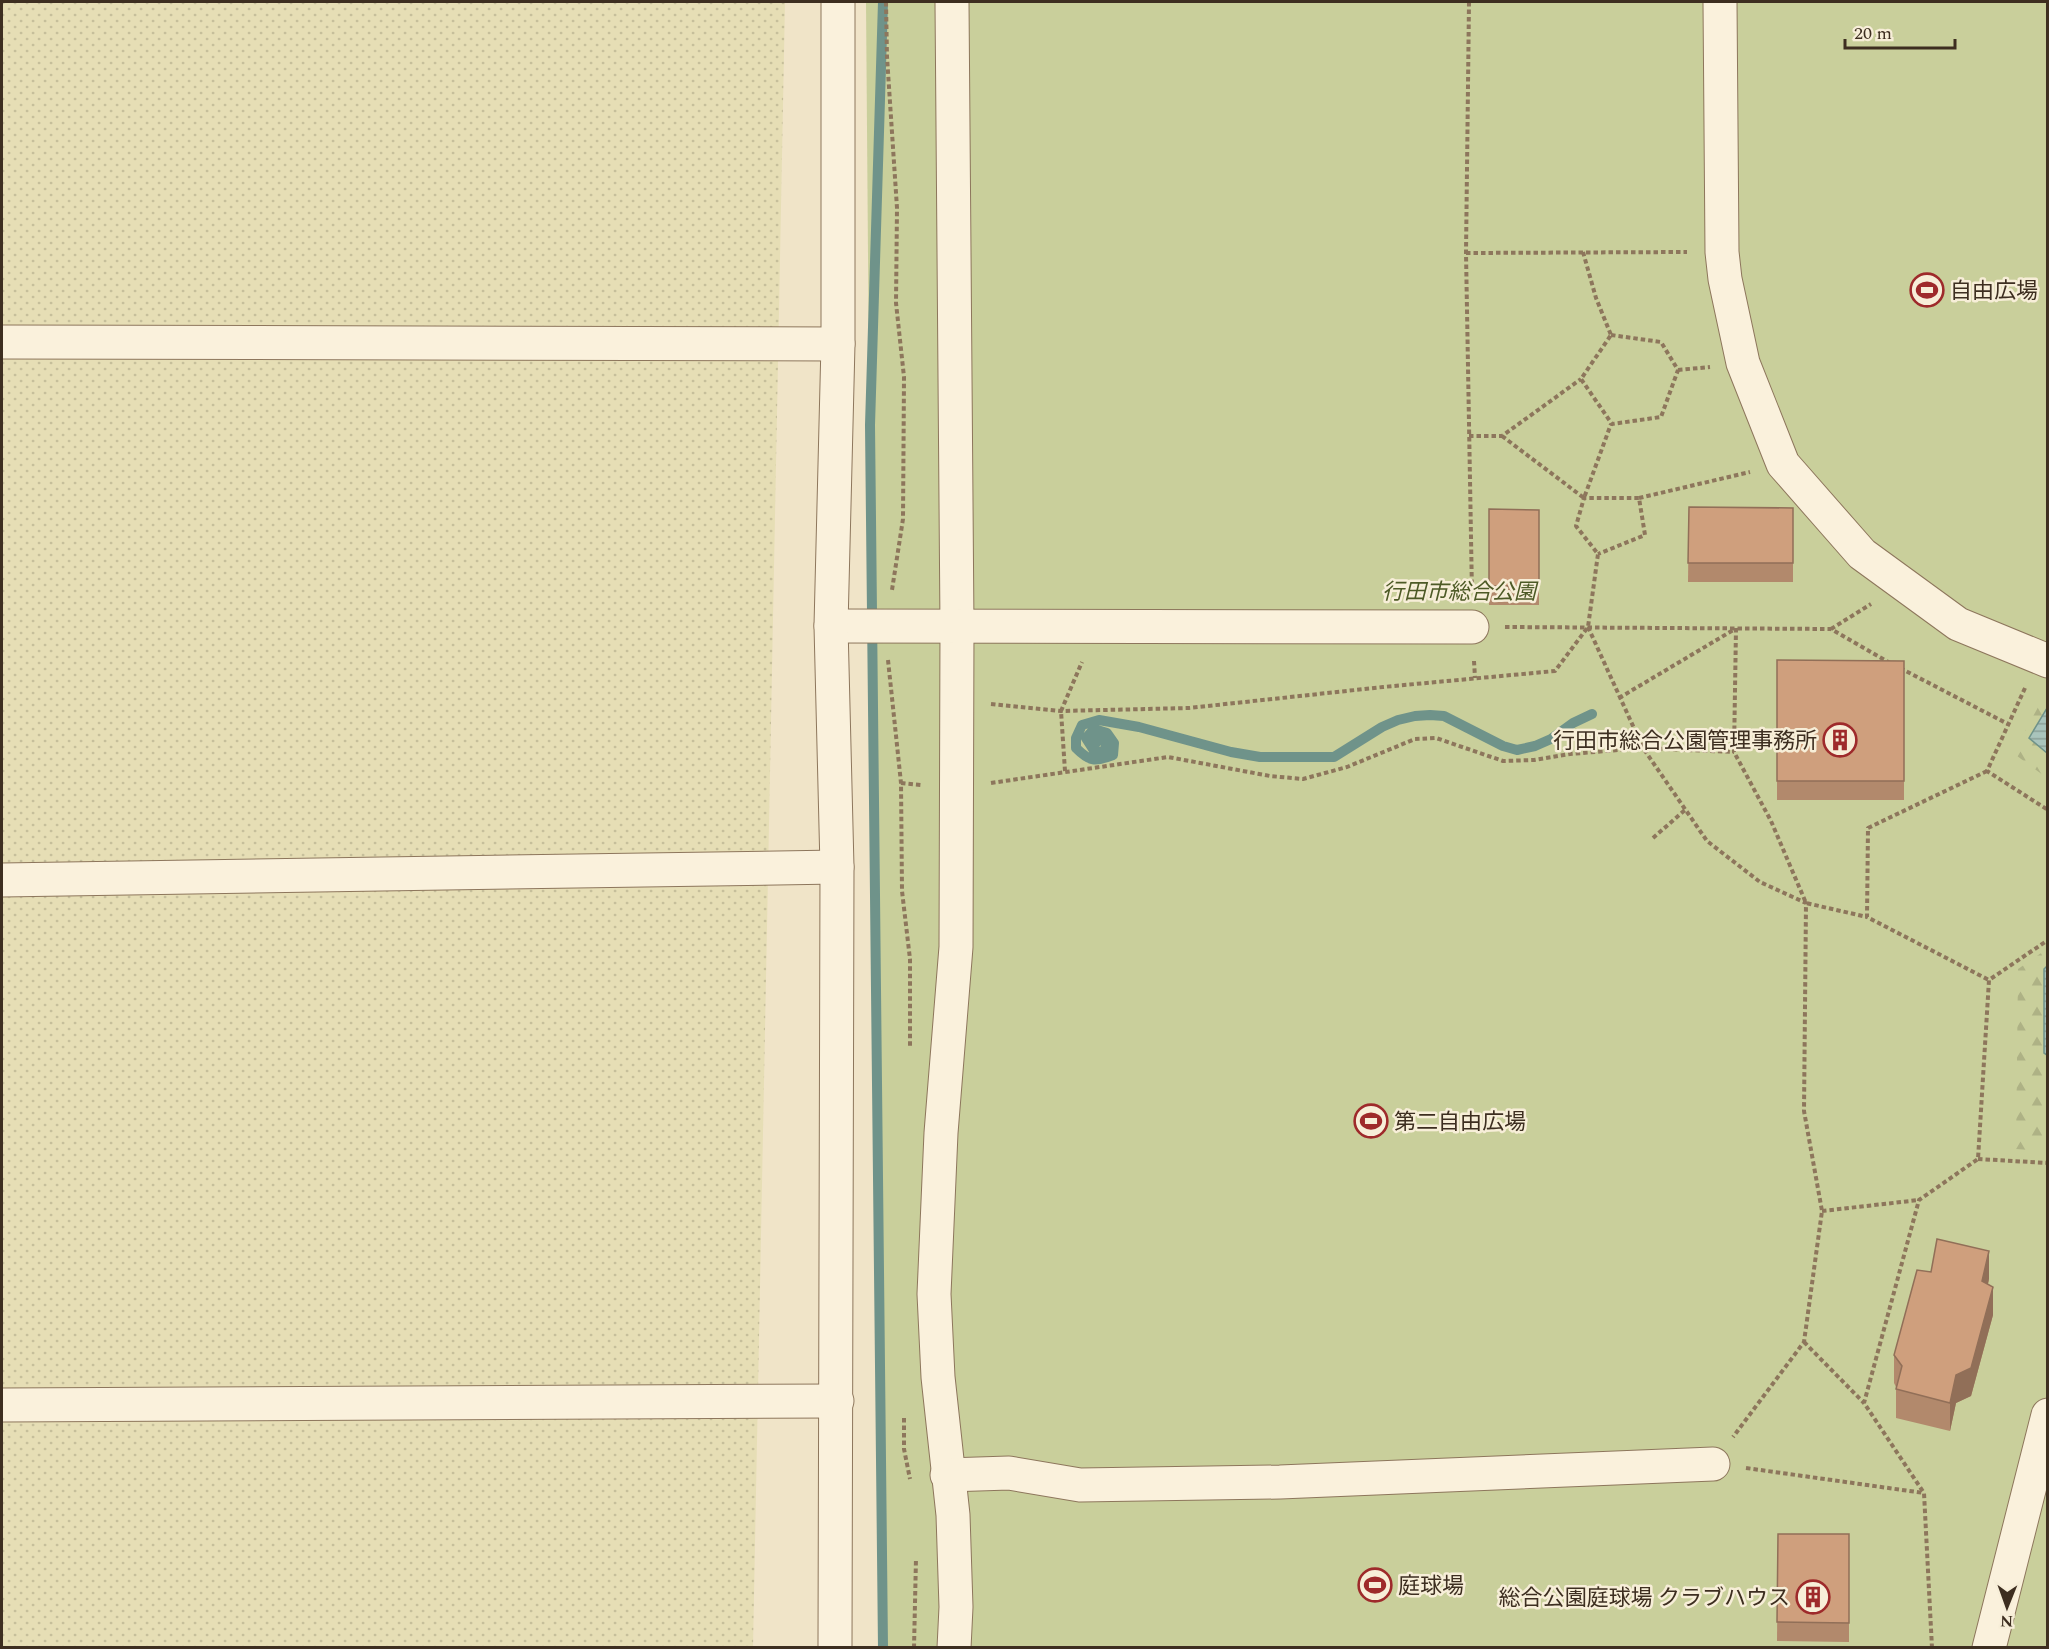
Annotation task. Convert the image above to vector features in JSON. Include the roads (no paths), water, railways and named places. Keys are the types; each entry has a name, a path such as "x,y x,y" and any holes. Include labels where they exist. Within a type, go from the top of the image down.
{"street":[{"path":"835,1647 837,867 831,626 838,344 838,2"},
{"path":"952,2 957,627 956,947 940,1133 934,1294 938,1377 953,1515 956,1607 954,1647"},
{"path":"1720,2 1722,252 1725,279 1743,363 1783,464 1862,554 1958,624 2048,661"},
{"path":"2,342 838,344"},
{"path":"831,626 1472,627"},
{"path":"2,880 837,867"},
{"path":"2,1405 837,1401"},
{"path":"1989,1647 2048,1415"},
{"path":"947,1474 1009,1473 1080,1485 1280,1482 1713,1464"}],"water":[{"path":"2047,708 2048,753 2029,738"},
{"path":"2047,966 2047,1055 2044,1053 2044,969"}],"waterway":[{"path":"883,2 870,425 883,1648"},
{"path":"1097,742 1097,737 1107,745 1104,751 1095,752 1086,738 1094,729 1107,733 1114,743 1113,755 1093,759 1085,756 1076,748 1076,738 1082,725 1099,720 1139,727 1231,752 1260,757 1334,757 1382,727 1398,720 1430,715 1444,716 1503,746 1517,750 1551,739 1573,723 1592,714"}],"place":[{"name":"自由広場","path":"1927,290"},
{"name":"行田市総合公園管理事務所","path":"1840,740"},
{"name":"第二自由広場","path":"1371,1121"},
{"name":"庭球場","path":"1375,1585"},
{"name":"総合公園庭球場 クラブハウス","path":"1813,1597"}],"park label":[{"name":"行田市総合公園","path":"1459,591"}]}
